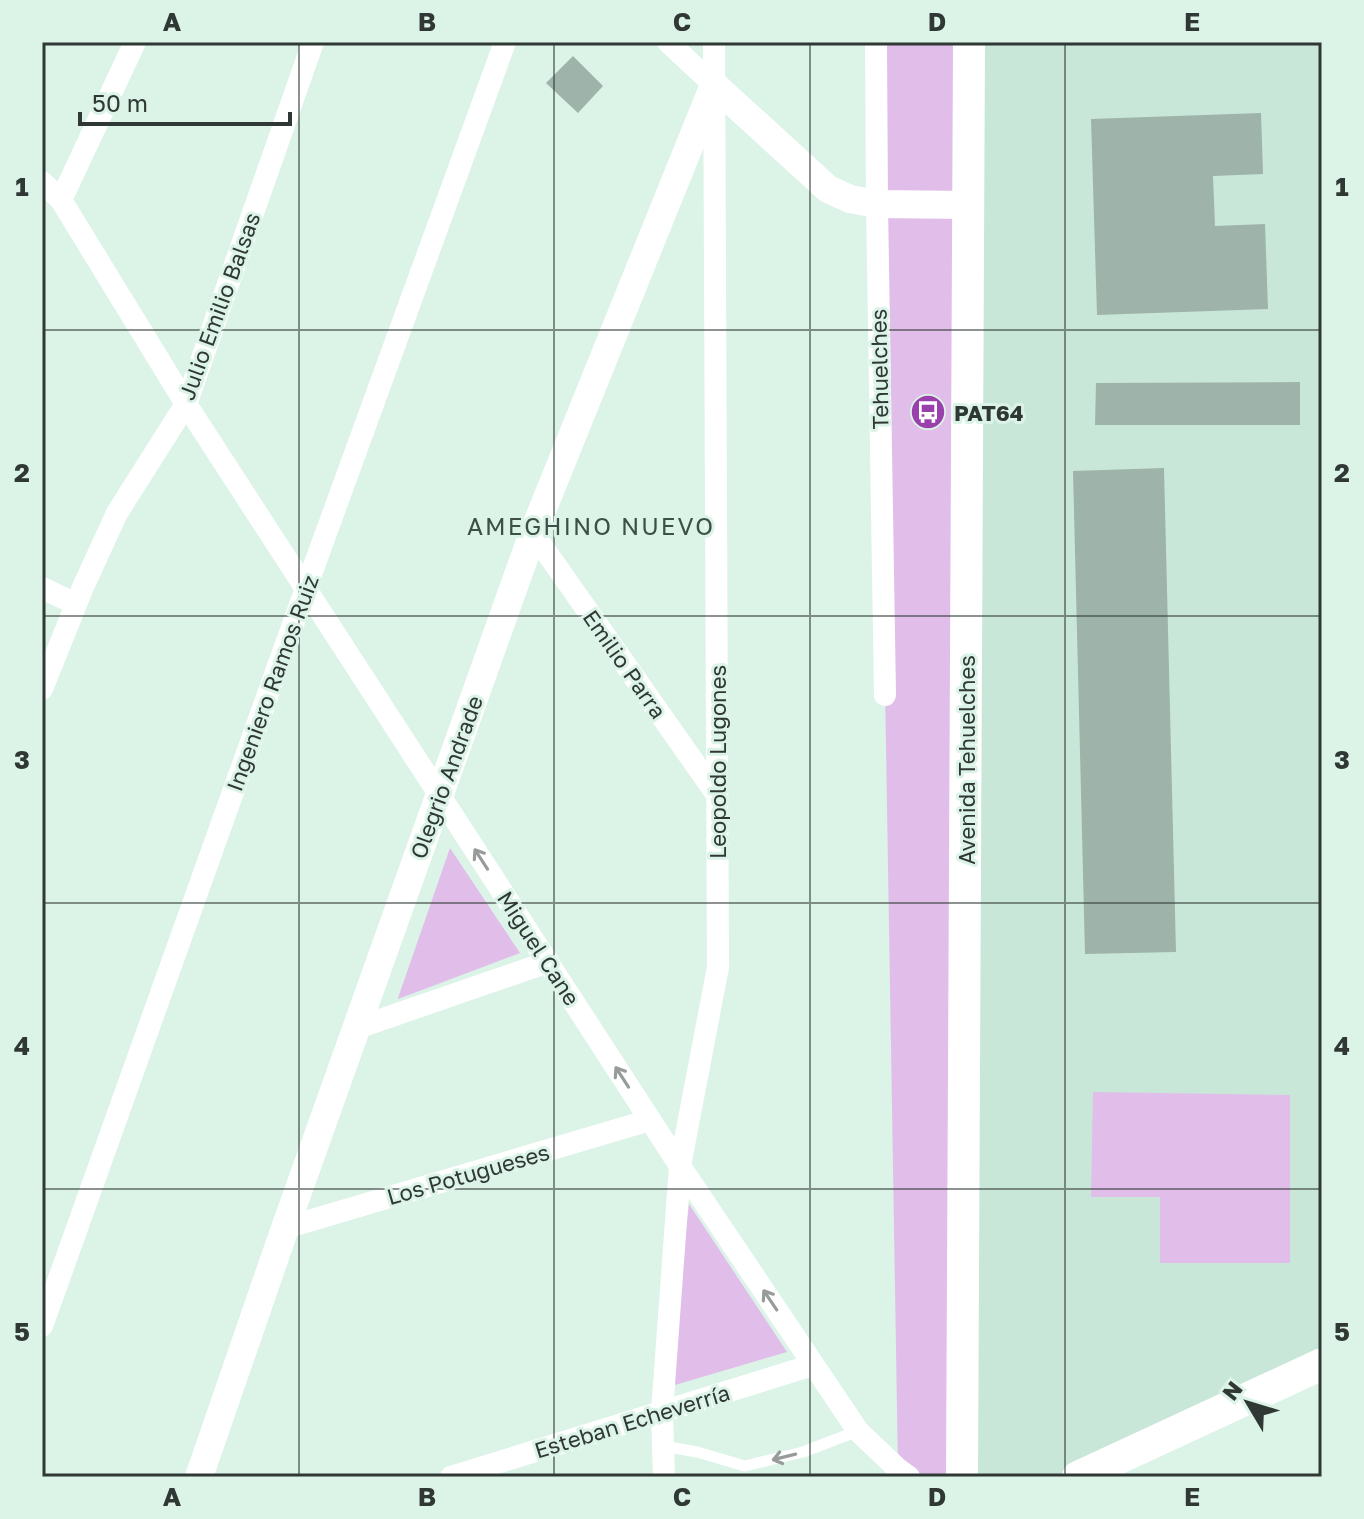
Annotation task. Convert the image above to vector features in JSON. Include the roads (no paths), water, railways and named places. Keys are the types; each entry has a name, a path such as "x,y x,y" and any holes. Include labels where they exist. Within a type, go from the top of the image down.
{"main road":[{"name":"Avenida Tehuelches","path":"962,1477 969,42"},
{"path":"1078,1477 1322,1364"}],"street":[{"path":"61,200 135,42"},
{"name":"Julio Emilio Balsas","path":"42,689 117,513 186,404 313,42"},
{"name":"Ingeniero Ramos Ruiz","path":"42,1326 505,42"},
{"path":"668,42 828,189 850,199 877,204 969,205"},
{"name":"Leopoldo Lugones","path":"664,1477 662,1412 680,1166 718,967 714,42"},
{"name":"Tehuelches","path":"876,42 885,695"},
{"name":"Olegrio Andrade","path":"199,1477 533,533 714,85"},
{"name":"Miguel Cane","path":"42,182 61,200 186,404 680,1166 813,1365 858,1431 909,1477"},
{"name":"Emilio Parra","path":"533,533 717,795"},
{"path":"42,588 76,604"},
{"path":"357,1028 548,962"},
{"name":"Los Potugueses","path":"285,1228 650,1120"},
{"name":"Esteban Echeverría","path":"451,1477 813,1365"}],"lane":[{"path":"663,1446 745,1466 803,1452 858,1431"}],"place":[{"name":"PAT64","path":"928,412"}],"district":[{"name":"AMEGHINO NUEVO","path":"591,525"}]}
